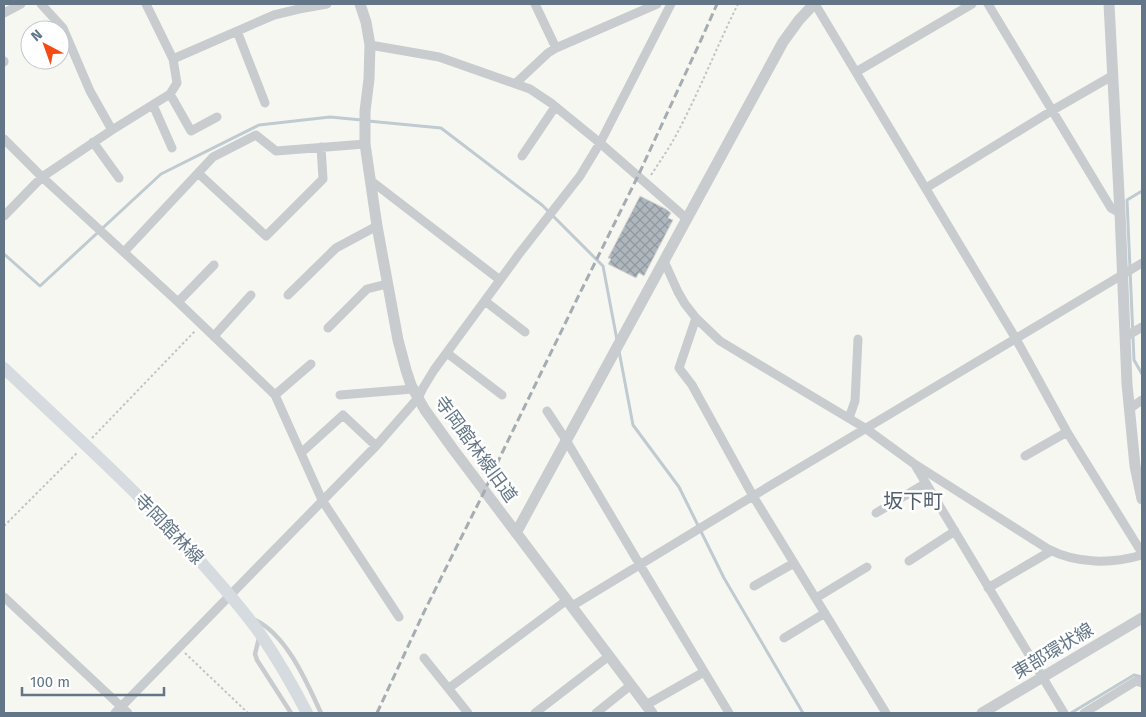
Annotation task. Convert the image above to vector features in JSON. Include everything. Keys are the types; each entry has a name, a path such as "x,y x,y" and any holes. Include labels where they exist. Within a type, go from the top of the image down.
{"main road":[{"name":"寺岡館林線","path":"4,368 150,507 194,554 247,616 283,670 307,713"}],"street":[{"path":"4,13 21,4"},
{"path":"41,4 63,28 90,91 112,130"},
{"path":"4,216 42,176 170,94 176,84 173,59 146,4"},
{"path":"173,59 274,15 299,8 327,4"},
{"path":"360,4 366,22 370,45 369,79 365,112 365,144 370,180 398,340 406,370 416,393"},
{"path":"535,4 556,48"},
{"path":"516,83 556,48 657,4"},
{"path":"340,395 416,393 423,388 519,254 580,176 600,143 671,4"},
{"path":"516,533 783,42 815,4 1016,339 1067,432 1142,554 1132,558 1103,562 1076,560 1051,550 913,463 865,428 720,340 696,318 685,304 664,261"},
{"path":"856,72 972,4"},
{"path":"988,4 1111,208 1120,213"},
{"path":"1109,4 1129,409 1135,466 1142,499"},
{"path":"237,31 265,103"},
{"path":"370,45 439,57 530,89 600,143 687,219"},
{"path":"926,188 1112,76"},
{"path":"170,94 191,131 217,117"},
{"path":"153,105 172,148"},
{"path":"522,156 555,107"},
{"path":"124,252 214,157 256,135 276,151 365,144"},
{"path":"4,139 275,395 322,500 399,616"},
{"path":"93,142 119,178"},
{"path":"198,173 266,236 323,179 321,147"},
{"path":"370,180 500,280"},
{"path":"288,295 336,248 377,226"},
{"path":"449,688 569,603 640,565 1142,263"},
{"path":"178,302 214,265"},
{"path":"328,328 367,288 388,284"},
{"path":"214,336 251,295"},
{"path":"485,301 525,332"},
{"path":"696,318 680,368 692,385 753,496 886,713"},
{"path":"1125,337 1142,326"},
{"path":"849,418 855,401 858,339"},
{"path":"447,353 502,395"},
{"path":"275,395 312,364"},
{"name":"寺岡館林線旧道","path":"121,711 230,595 376,446 416,393 425,410 453,449 649,709"},
{"path":"1129,409 1142,400"},
{"path":"547,411 729,713"},
{"path":"301,453 343,415 376,446"},
{"path":"1025,456 1067,432"},
{"path":"913,463 1064,713"},
{"path":"876,513 926,483"},
{"path":"909,561 955,531"},
{"path":"988,588 1051,550"},
{"path":"754,586 794,563"},
{"path":"816,598 867,567"},
{"path":"4,597 121,711"},
{"path":"784,638 825,613"},
{"name":"東部環状線","path":"982,713 1142,618"},
{"path":"535,713 609,656"},
{"path":"424,658 468,713"},
{"path":"649,709 704,672"},
{"path":"1084,713 1136,681 1142,683"},
{"path":"596,713 631,686"}],"lane":[{"path":"247,616 266,627 280,640 304,678 321,713"},
{"path":"260,635 256,652 258,660 291,713"}],"path":[{"path":"646,183 678,132 738,4"},
{"path":"4,526 202,325"},
{"path":"180,647 248,713"}],"building":[{"path":"640,196 666,209 671,213 668,218 673,220 644,276 639,273 636,278 608,264 611,259 608,258"}],"waterway":[{"path":"4,254 40,286 161,174 259,125 330,117 362,120"},
{"path":"368,121 441,128 542,205 603,266 617,340"},
{"path":"1142,191 1127,200 1134,360 1142,374"},
{"path":"619,351 633,425 679,487 724,578 803,713"},
{"path":"1071,713 1134,675 1142,677"}],"railway":[{"path":"377,713 424,612 638,176 717,4"}],"district":[{"name":"坂下町","path":"913,501"}]}
